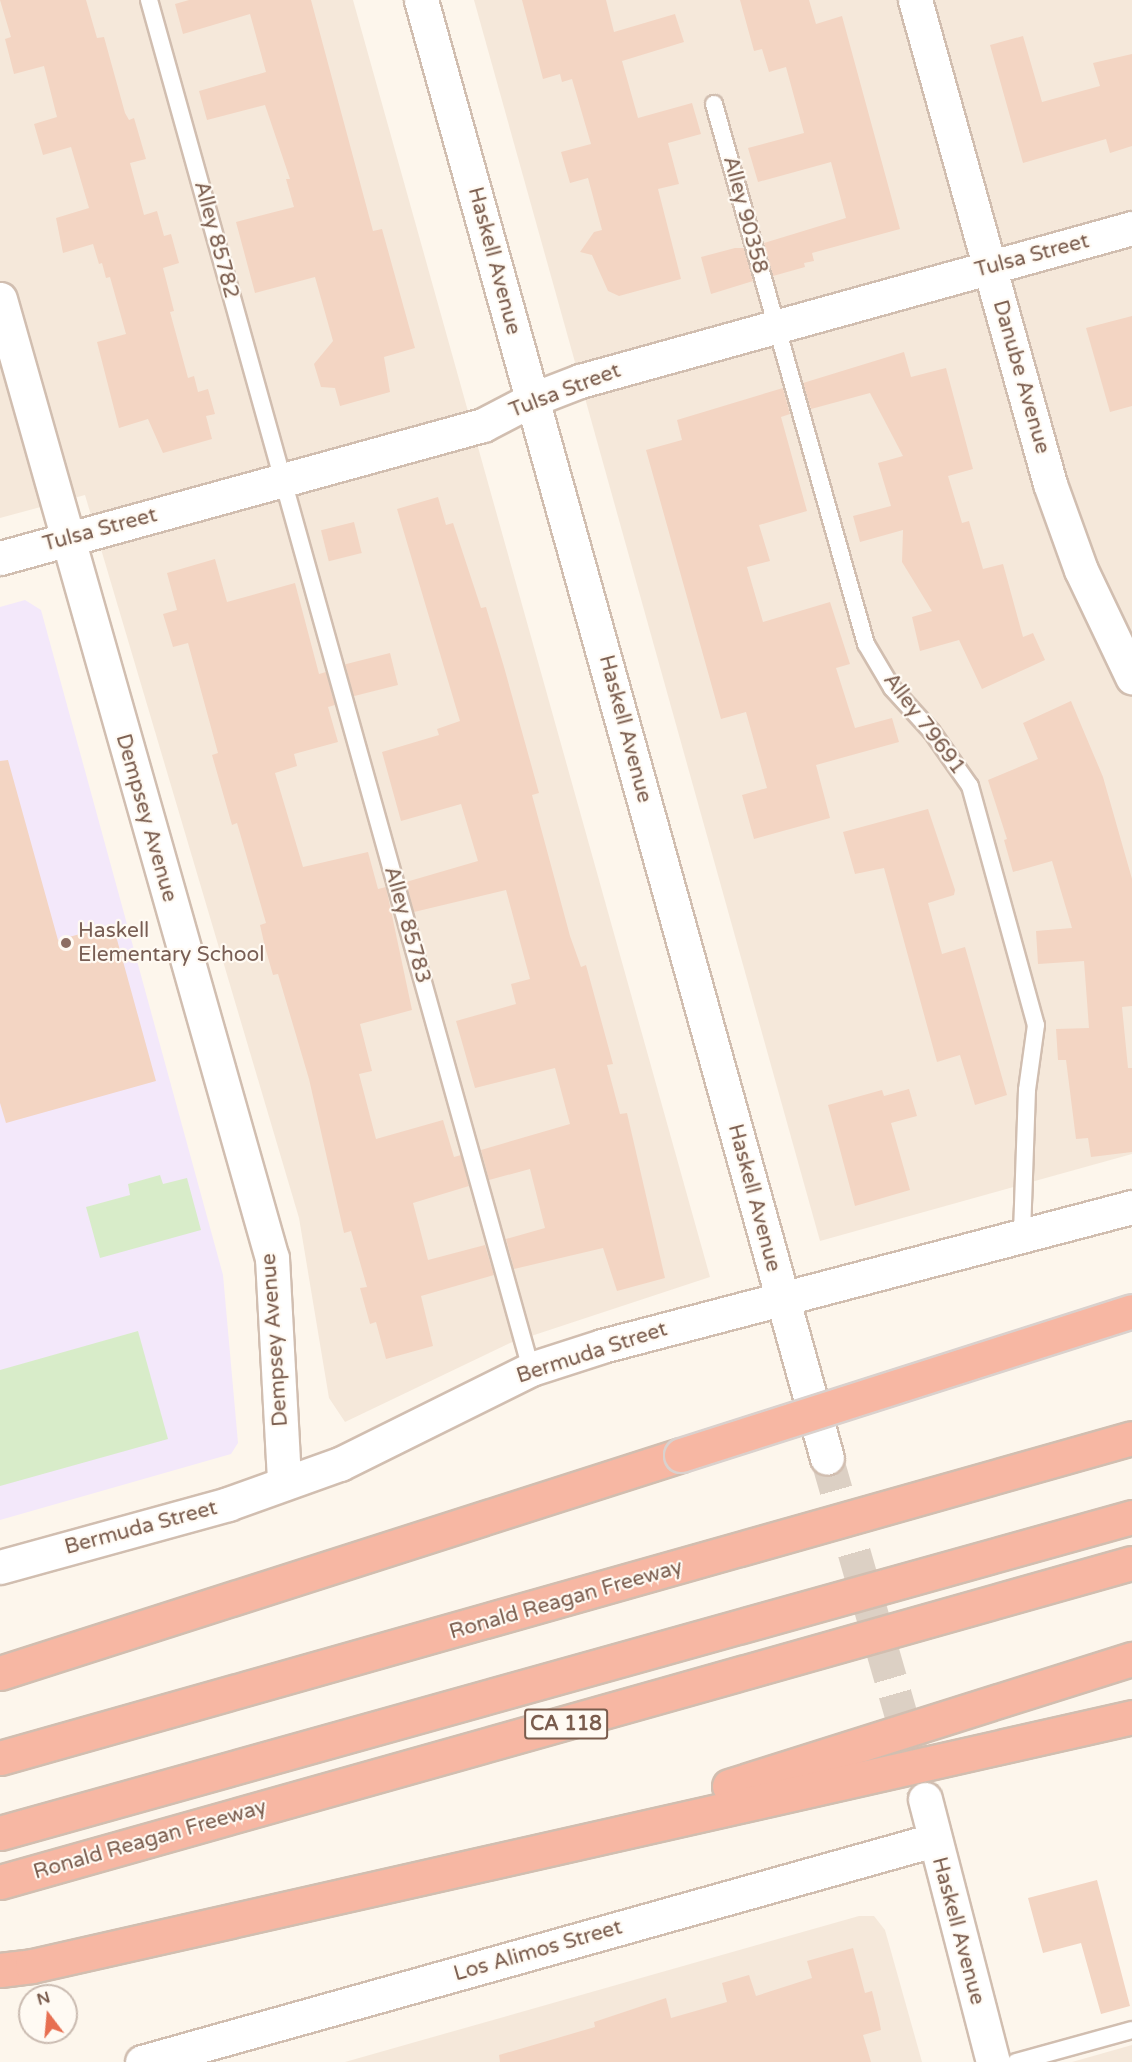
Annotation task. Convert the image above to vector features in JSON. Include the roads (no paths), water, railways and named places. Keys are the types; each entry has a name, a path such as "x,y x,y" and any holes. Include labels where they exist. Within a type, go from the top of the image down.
{"highway":[{"path":"0,1673 1132,1311"},
{"name":"Ronald Reagan Freeway","path":"0,1758 1122,1440"},
{"name":"CA 118","path":"0,1833 1132,1517"},
{"name":"Ronald Reagan Freeway","path":"0,1882 1132,1563"},
{"path":"482,1864 1132,1659"},
{"path":"0,1970 32,1966 1132,1717"}],"street":[{"name":"Haskell Avenue","path":"421,0 531,400 566,511 827,1458"},
{"name":"Danube Avenue","path":"915,0 1050,484 1081,570 1132,676"},
{"name":"Tulsa Street","path":"0,558 483,425 531,400 580,381 1132,228"},
{"name":"Dempsey Avenue","path":"0,299 66,539 272,1258 284,1483"},
{"name":"Bermuda Street","path":"0,1567 228,1504 340,1464 531,1369 781,1296 1132,1207"},
{"name":"Haskell Avenue","path":"925,1799 993,2062"},
{"name":"Los Alimos Street","path":"142,2062 934,1840"}],"lane":[{"name":"Alley 85782","path":"149,0 282,481"},
{"name":"Alley 90358","path":"714,104 775,327"},
{"name":"Alley 79691","path":"775,327 791,371 866,644 892,688 932,732 970,786 1036,1024 1027,1090 1022,1236"},
{"name":"Alley 85783","path":"282,481 531,1369"},
{"path":"1016,2062 1132,2030"}],"tunnel":[{"path":"827,1458 924,1794"}],"place":[{"name":"Haskell Elementary School","path":"66,943"}]}
